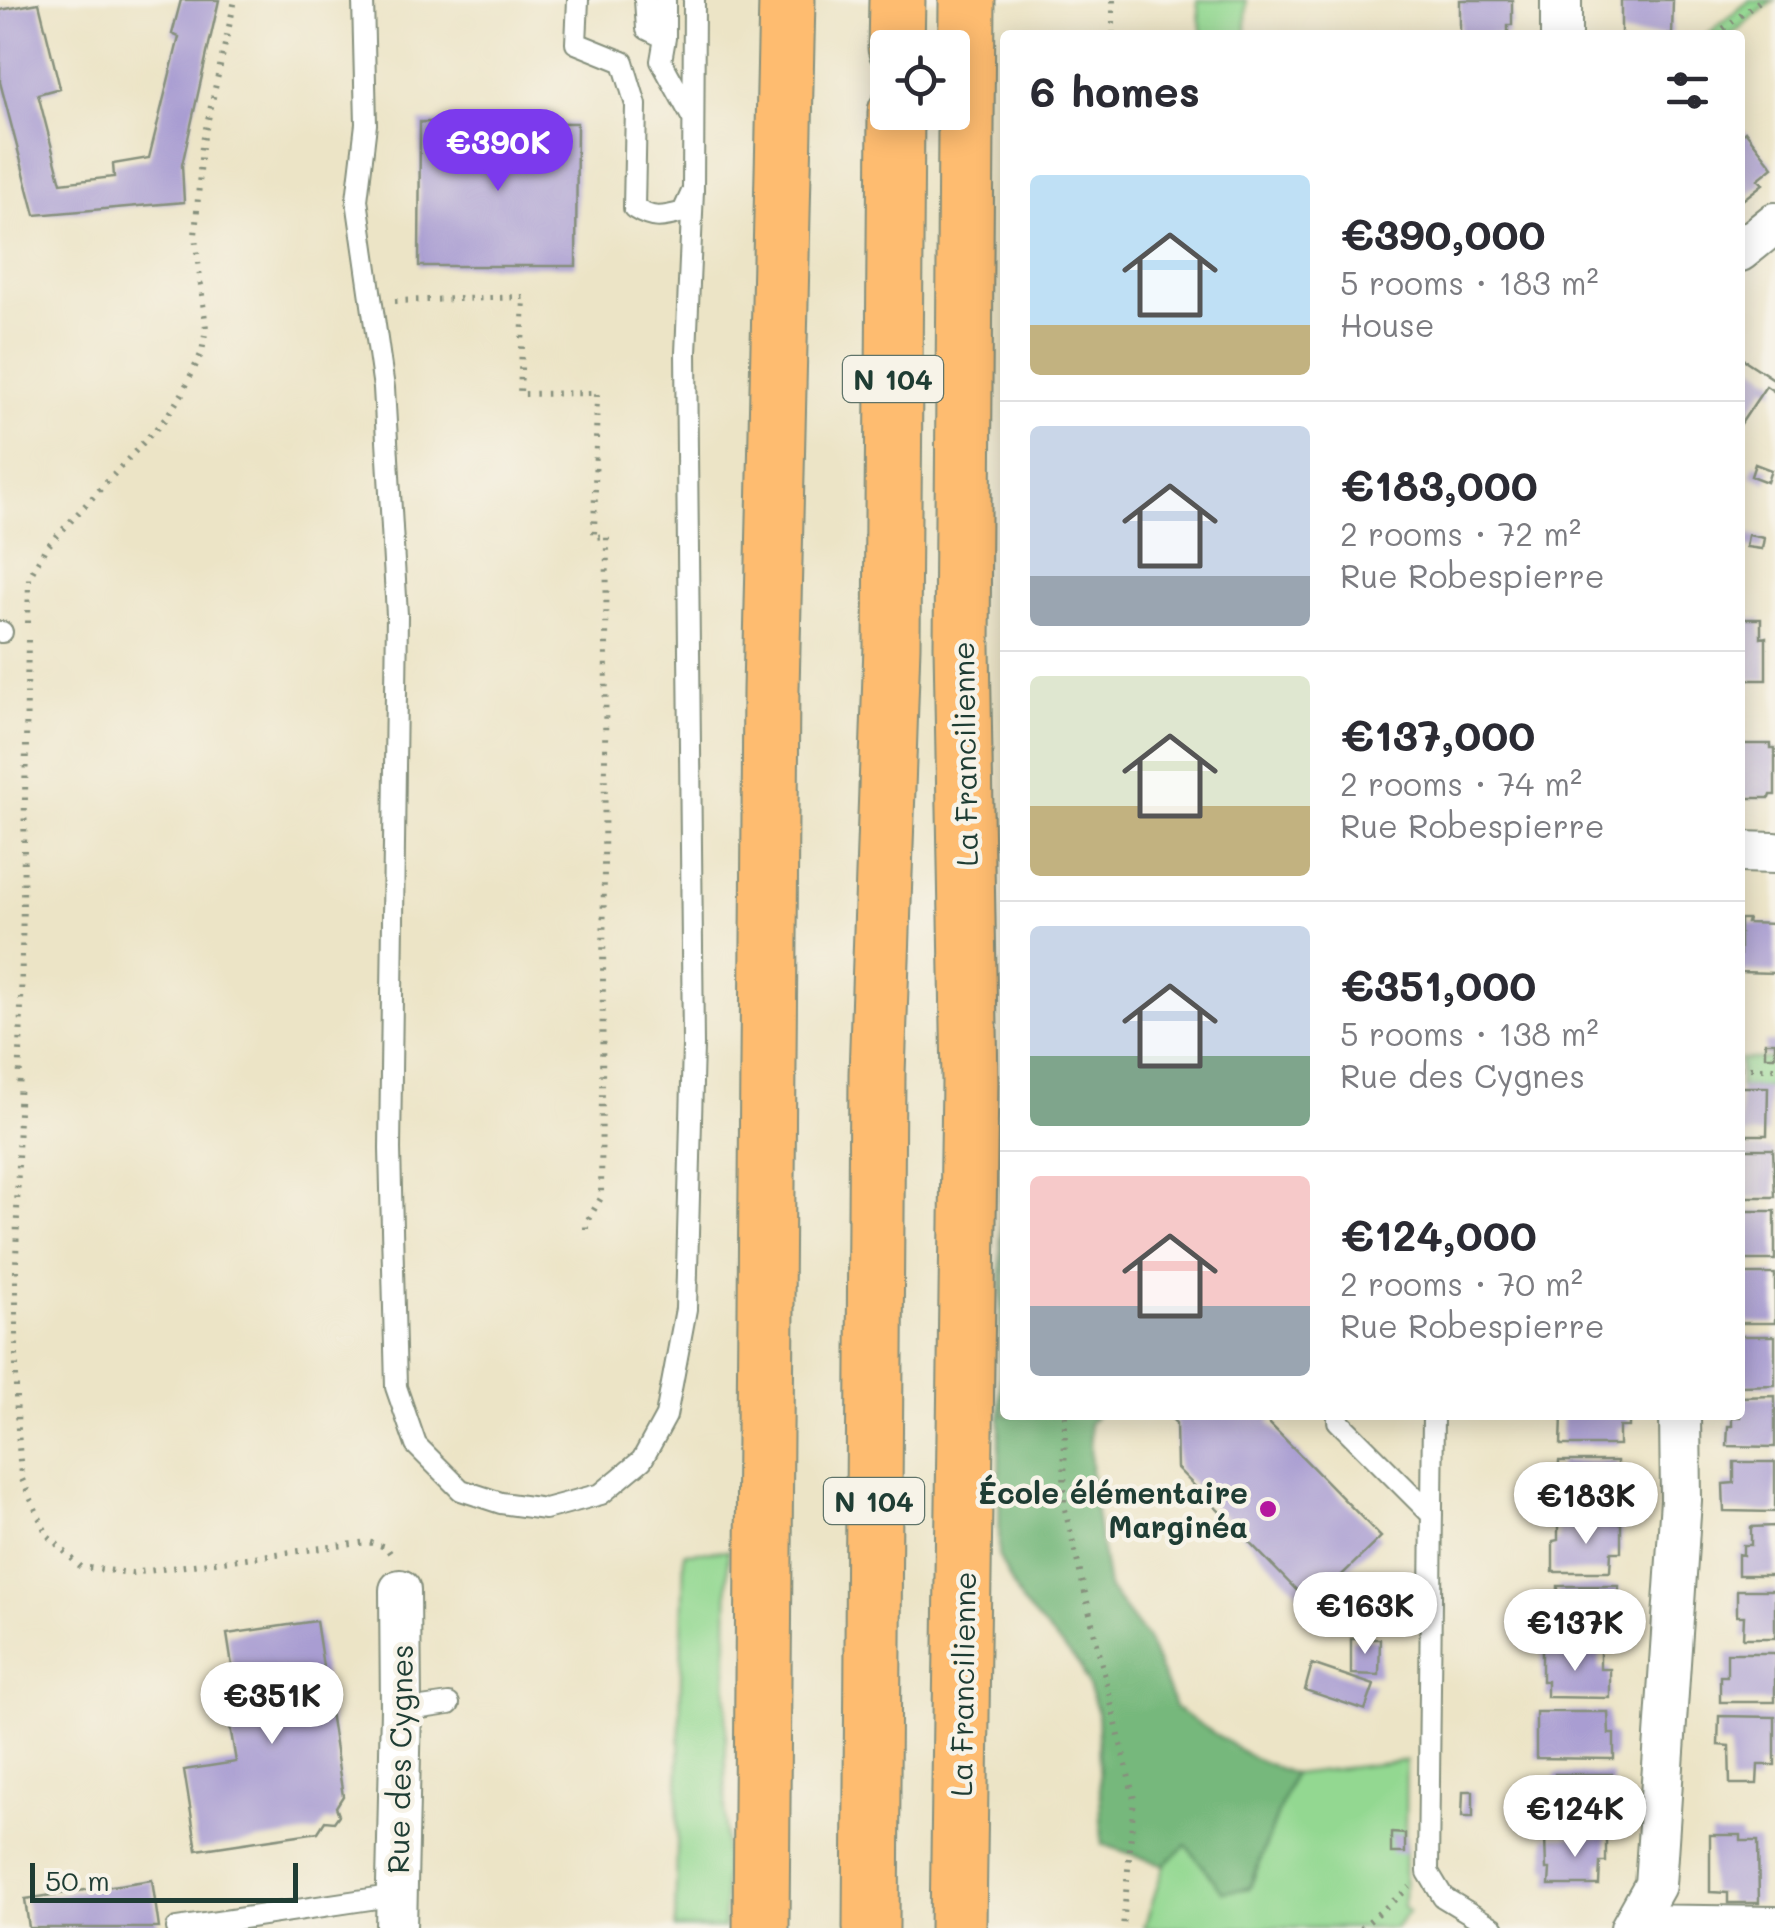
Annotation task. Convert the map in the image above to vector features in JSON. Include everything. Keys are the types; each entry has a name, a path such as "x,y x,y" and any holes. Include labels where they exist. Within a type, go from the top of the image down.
{"highway":[{"path":"774,0 785,104"},
{"path":"761,1928 771,690 787,0"},
{"path":"896,30 897,0"},
{"name":"La Francilienne","path":"958,1928 970,1081 962,646 967,0"},
{"name":"N 104","path":"872,1928 877,1074 892,646 896,130"}],"street":[{"path":"1561,0 1561,30"},
{"path":"1745,247 1775,223"},
{"path":"1745,852 1775,853"},
{"path":"1680,1420 1682,1500 1655,1885 1632,1926 1775,1927"},
{"name":"Rue des Cygnes","path":"397,1912 400,1590"}],"lane":[{"path":"362,0 366,124 358,200 384,388 397,615 390,1150 396,1386 416,1446 462,1490 501,1503 544,1509 601,1494 642,1460 666,1416 686,1309 693,1026 686,352 693,190 694,0"},
{"path":"578,0 576,43 623,62 636,105 634,208 648,217 683,212 693,190"},
{"path":"645,0 646,29 666,38"},
{"path":"665,0 666,38 661,61 694,123"},
{"path":"1338,1420 1432,1514"},
{"path":"1433,1420 1428,1872 1443,1897 1494,1928"},
{"path":"401,1711 449,1704"},
{"path":"177,1928 397,1912"}],"path":[{"path":"236,0 202,146 194,236 206,328 202,352 165,420 45,548 29,578 16,1266 16,1398 21,1478 47,1536 81,1567 132,1573 368,1542 386,1547 397,1562 400,1590"},
{"path":"1112,0 1113,30"},
{"path":"1722,30 1761,0"},
{"path":"372,304 524,297 520,394 597,393 594,537 607,536 602,1198 586,1223 586,1231"},
{"path":"1745,1068 1775,1068"},
{"path":"1065,1420 1064,1504 1134,1799 1124,1928"},
{"path":"1361,1928 1428,1872"}],"green space":[{"path":"1197,0 1246,0 1246,30 1201,30"},
{"path":"1750,0 1774,0 1737,30 1713,30"},
{"path":"1745,1059 1775,1059 1775,1087 1745,1087"},
{"path":"1000,1402 1000,1420 1092,1420 1089,1424 1092,1488 1108,1588 1147,1639 1176,1709 1251,1757 1293,1774 1249,1888 1223,1892 1186,1845 1164,1865 1102,1844 1097,1710 1081,1667 1021,1602 999,1557"},
{"path":"728,1550 724,1928 675,1928 684,1553"},
{"path":"1406,1761 1404,1908 1409,1911 1395,1928 1144,1928 1164,1865 1186,1844 1223,1891 1250,1888 1293,1774"}],"building":[{"path":"181,0 219,0 182,165 184,202 35,215 0,82 0,10 39,3 60,88 38,94 61,183 114,177 113,164 149,158 179,37 172,34"},
{"path":"1460,0 1512,0 1512,25 1508,25 1508,30 1460,30"},
{"path":"1621,0 1673,0 1672,30 1621,30"},
{"path":"420,122 577,123 576,266 419,266"},
{"path":"1745,131 1773,167 1758,179 1763,184 1745,198"},
{"path":"1745,360 1775,380 1775,392 1766,386 1745,418"},
{"path":"1755,464 1771,470 1767,482 1751,476"},
{"path":"1748,535 1764,538 1762,549 1746,547"},
{"path":"1745,619 1761,619 1761,638 1766,637 1766,680 1745,680"},
{"path":"1745,744 1771,744 1775,748 1775,795 1745,798"},
{"path":"1745,919 1747,923 1775,924 1775,973 1745,972"},
{"path":"1765,1042 1775,1042 1775,1056 1765,1056"},
{"path":"1745,1087 1768,1087 1767,1135 1745,1135"},
{"path":"1745,1149 1773,1149 1775,1197 1745,1197"},
{"path":"1745,1211 1775,1211 1775,1260 1745,1260"},
{"path":"1745,1274 1775,1274 1775,1323 1745,1323"},
{"path":"1745,1336 1775,1336 1775,1385 1745,1386"},
{"path":"1775,1396 1775,1447 1727,1446 1732,1420 1745,1420 1745,1397"},
{"path":"1173,1420 1270,1420 1381,1537 1311,1605 1177,1468"},
{"path":"1562,1420 1629,1420 1629,1427 1619,1427 1619,1445 1561,1445"},
{"path":"1559,1461 1617,1461 1617,1479 1628,1479 1627,1510 1564,1510 1564,1493 1558,1493"},
{"path":"1734,1462 1775,1462 1775,1512 1724,1511 1723,1484 1734,1483"},
{"path":"1558,1523 1621,1523 1621,1552 1611,1552 1610,1572 1553,1572 1553,1541 1558,1540"},
{"path":"1775,1526 1775,1575 1738,1575 1738,1554 1743,1555 1743,1545 1751,1545 1751,1527"},
{"path":"1558,1586 1619,1586 1611,1634 1561,1633 1561,1618 1557,1618"},
{"path":"1737,1590 1775,1590 1775,1638 1743,1638 1744,1616 1737,1616"},
{"path":"316,1621 343,1796 336,1807 339,1815 334,1822 325,1821 318,1832 197,1850 184,1770 236,1762 226,1702 257,1698 253,1669 233,1672 227,1634"},
{"path":"1351,1639 1380,1639 1379,1675 1351,1674"},
{"path":"1542,1649 1600,1649 1600,1669 1610,1669 1610,1698 1547,1697 1547,1681 1542,1681"},
{"path":"1727,1653 1775,1653 1775,1702 1720,1702 1720,1676 1727,1676"},
{"path":"1312,1664 1374,1685 1365,1710 1305,1690"},
{"path":"1536,1712 1608,1712 1609,1734 1614,1734 1614,1759 1536,1758"},
{"path":"1719,1716 1775,1717 1775,1765 1758,1765 1757,1784 1730,1784 1729,1746 1718,1745"},
{"path":"1555,1774 1612,1774 1612,1796 1605,1796 1605,1803 1597,1804 1597,1823 1555,1822"},
{"path":"1463,1791 1473,1791 1473,1817 1462,1817"},
{"path":"1391,1833 1405,1834 1405,1853 1391,1853"},
{"path":"1710,1835 1741,1835 1741,1841 1758,1841 1759,1903 1728,1903 1728,1893 1710,1892"},
{"path":"1545,1837 1606,1837 1606,1862 1600,1862 1599,1885 1549,1885"},
{"path":"152,1880 159,1928 29,1928 25,1899"}],"place":[{"name":"École élémentaire Marginéa","path":"1268,1509"}]}
